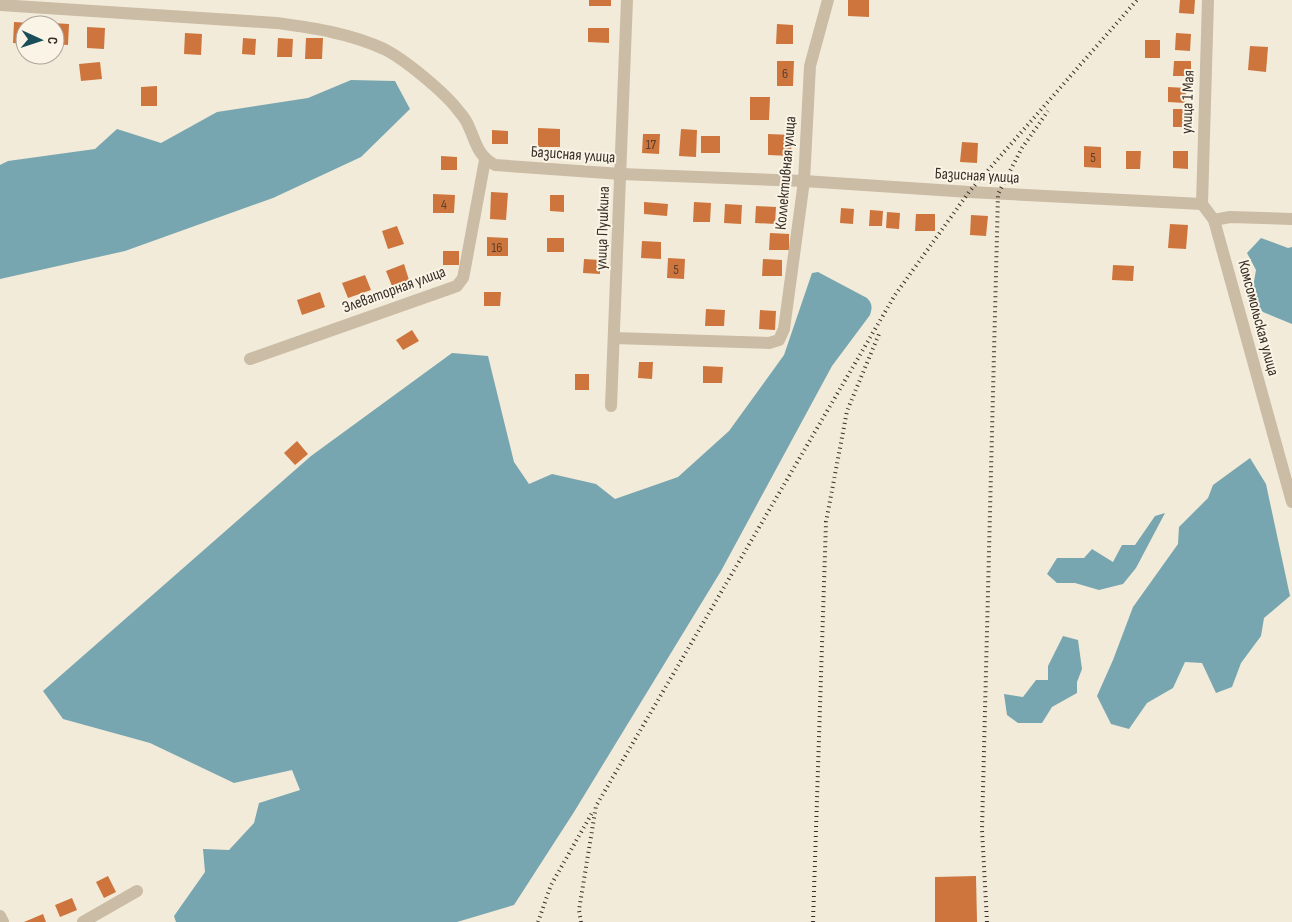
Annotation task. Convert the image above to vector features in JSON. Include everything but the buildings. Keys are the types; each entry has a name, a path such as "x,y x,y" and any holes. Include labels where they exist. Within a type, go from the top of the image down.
{"street":[{"name":"улица Пушкина","path":"611,406 627,0"},
{"name":"Коллективная улица","path":"614,338 769,343 779,340 784,329 804,181 810,66 828,0"},
{"name":"улица 1 Мая","path":"1202,204 1208,0"},
{"path":"0,5 276,22 319,29 361,39 386,50 411,66 437,88 455,106 468,123 478,149 485,160"},
{"name":"Базисная улица","path":"485,160 494,165 514,168 804,181 1202,204"},
{"name":"Элеваторная улица","path":"250,359 457,286 463,278 485,160"},
{"name":"Комсомольская улица","path":"1202,204 1214,220 1292,502"},
{"path":"1214,220 1230,217 1292,219"},
{"path":"83,922 137,891"},
{"path":"0,916 3,922"}],"water":[{"path":"351,80 395,81 410,109 361,157 273,198 125,251 0,279 0,165 8,161 95,149 117,129 161,143 217,112 308,98"},
{"path":"1261,238 1288,248 1292,247 1292,324 1263,312 1251,299 1256,270 1247,253"},
{"path":"818,272 867,298 872,306 870,315 832,366 721,571 574,812 514,905 457,922 176,922 174,916 205,872 203,849 229,850 254,823 259,803 300,790 292,770 234,783 150,743 63,719 43,691 311,456 452,353 488,356 514,462 529,484 552,474 596,484 615,499 678,477 729,431 784,355 812,273"},
{"path":"1250,458 1266,484 1290,596 1264,618 1261,636 1241,663 1232,687 1216,693 1202,663 1185,662 1173,688 1147,703 1129,729 1111,724 1097,696 1133,607 1178,544 1179,527 1208,498 1213,485"},
{"path":"1165,513 1136,568 1123,584 1099,590 1075,583 1057,583 1047,574 1057,558 1084,558 1092,549 1113,562 1122,545 1135,545 1155,516"},
{"path":"1063,636 1078,640 1082,669 1077,682 1077,693 1052,707 1042,723 1018,723 1007,715 1004,694 1023,697 1036,680 1048,680 1048,666"}],"railway":[{"path":"581,922 579,910 596,806 895,295 969,192 1137,0"},
{"path":"987,922 982,830 998,194 1022,148 1048,111"},
{"path":"813,922 826,522 847,411 879,334"},
{"path":"538,922 551,885 592,813"}]}
